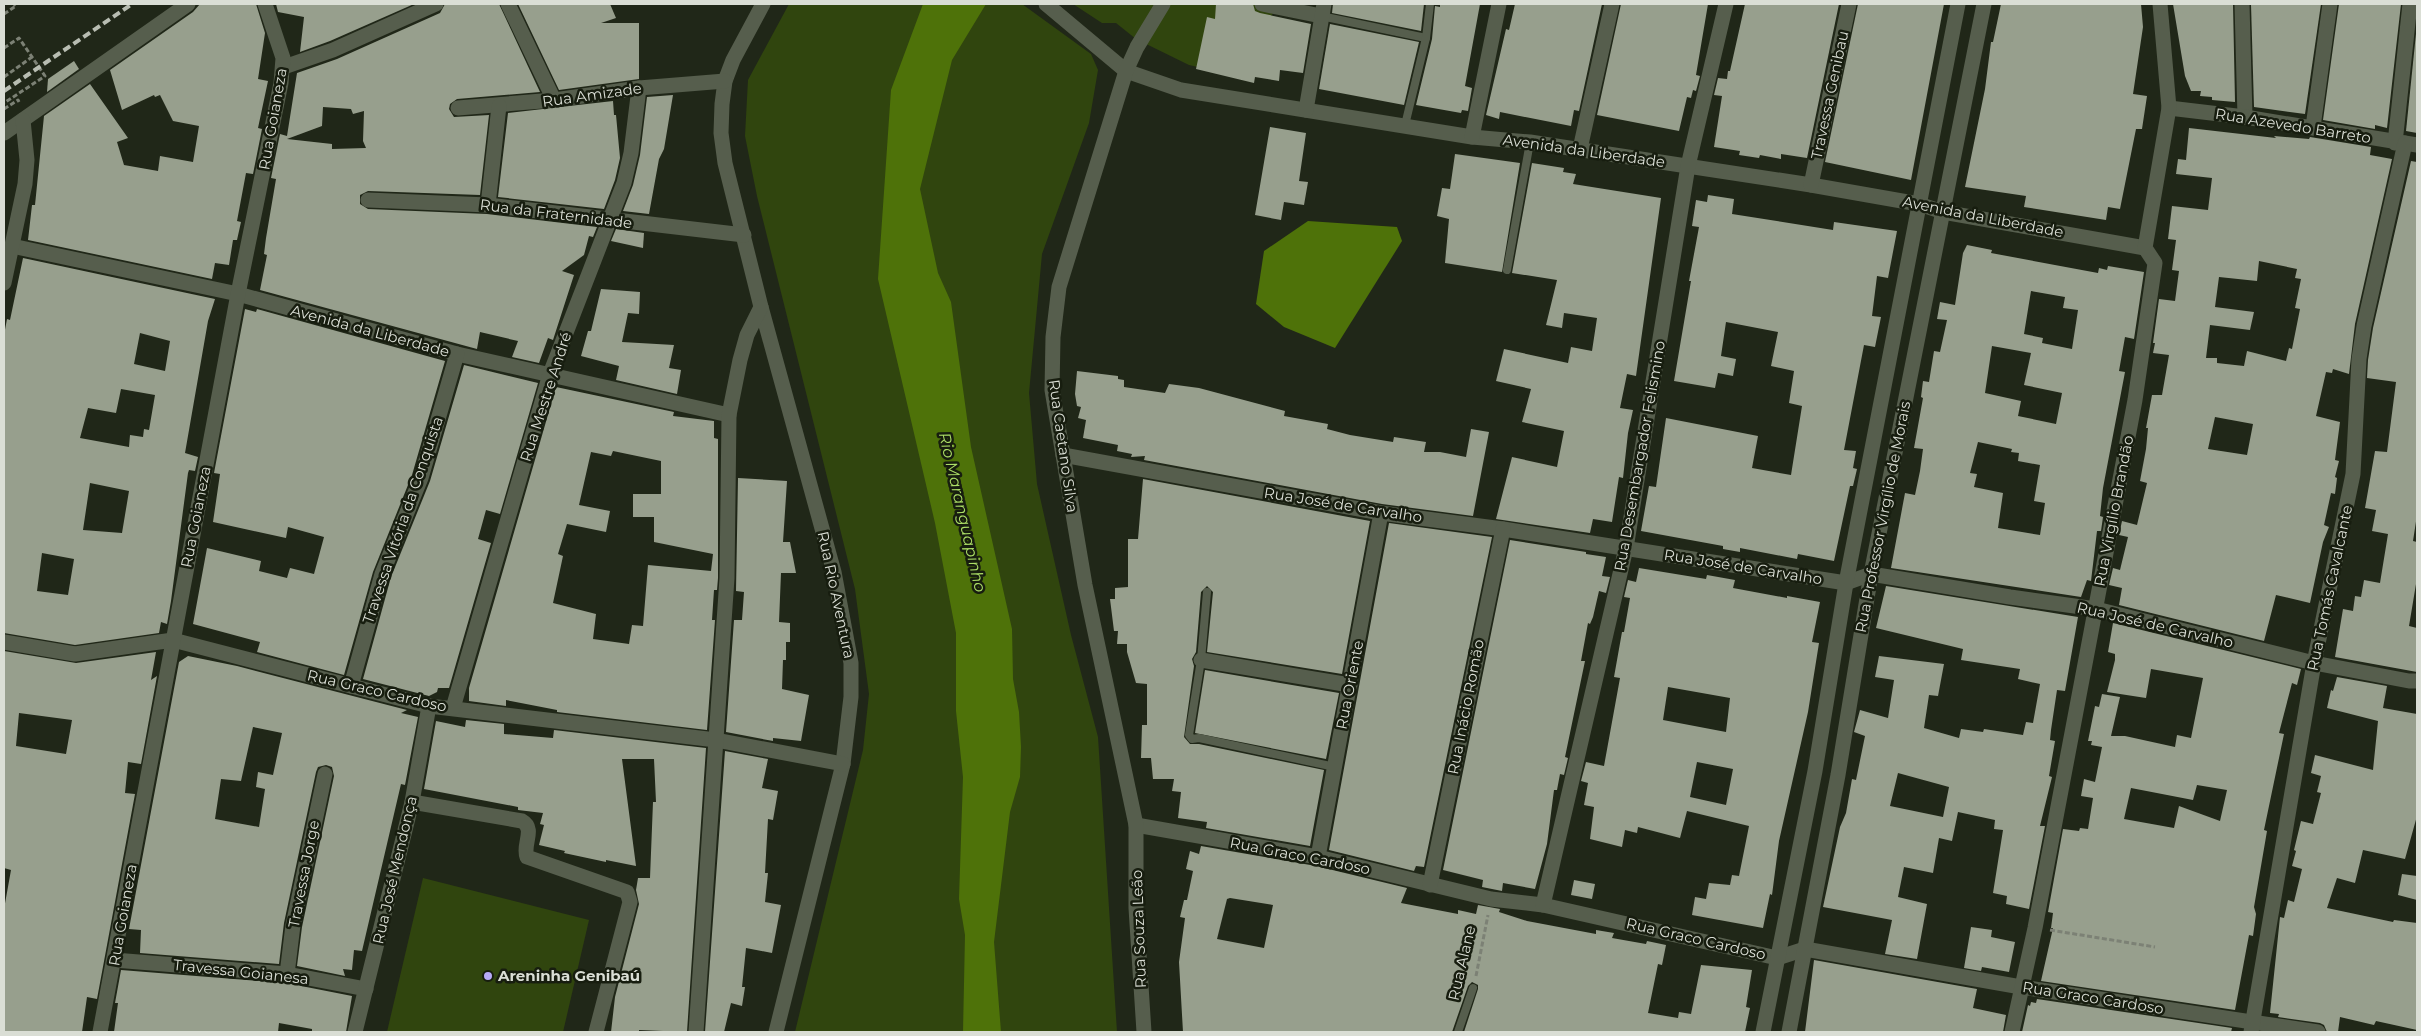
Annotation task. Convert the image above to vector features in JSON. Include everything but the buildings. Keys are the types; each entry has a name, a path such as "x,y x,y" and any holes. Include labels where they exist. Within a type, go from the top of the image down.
{"street":[{"path":"4,132 188,4"},
{"name":"Rua Goianeza","path":"100,1032 238,294 284,67 281,48 265,4"},
{"path":"284,67 333,50 436,4"},
{"path":"508,4 554,100"},
{"name":"Rua Rio Aventura","path":"763,4 733,60 726,81 722,104 721,133 725,163 761,308 834,572 851,663 851,697 843,764 776,1032"},
{"name":"Rua Caetano Silva","path":"1136,825 1085,585 1052,390 1053,337 1059,287 1126,71 1137,47 1163,4"},
{"path":"1262,4 1322,10 1306,110"},
{"path":"1472,137 1499,4"},
{"path":"1580,150 1612,4"},
{"name":"Rua Desembargador Felismino","path":"1543,905 1626,548 1688,166 1726,4"},
{"name":"Travessa Genibau","path":"1811,186 1849,4"},
{"name":"Rua Professor Virgílio de Morais","path":"1764,1032 1815,771 1846,583 1958,4"},
{"name":"Rua Professor Virgílio de Morais","path":"1789,1032 1838,775 1871,574 1984,4"},
{"path":"2145,248 2169,108 2160,4"},
{"path":"2242,4 2245,117"},
{"path":"2313,127 2330,4"},
{"name":"Rua Tomás Cavalcante","path":"2252,1027 2314,663 2353,474 2359,359 2364,326 2406,144 2410,4"},
{"name":"Avenida da Liberdade","path":"1051,7 1126,71 1181,90 1472,137 1530,142 1811,186 1919,204 1943,212 2145,248"},
{"name":"Rua Amizade","path":"458,108 499,106 640,88 726,81"},
{"name":"Rua Mestre André","path":"453,708 550,374 624,183 631,153 640,88"},
{"path":"488,206 499,106"},
{"name":"Rua Azevedo Barreto","path":"2169,108 2313,127 2406,144"},
{"path":"4,283 27,160 23,120"},
{"name":"Rua da Fraternidade","path":"368,200 488,206 744,235"},
{"name":"Avenida da Liberdade","path":"12,246 238,294 457,354 729,415"},
{"name":"Rua Virgílio Brandão","path":"2012,1032 2020,988 2035,928 2135,400 2155,263 2145,248"},
{"path":"696,1032 727,578 729,415 747,335 761,308"},
{"name":"Travessa Vitória da Conquista","path":"351,686 382,574 421,478 457,354"},
{"path":"1887,373 1910,378"},
{"name":"Rua José de Carvalho","path":"1063,455 1381,513 1503,528 1846,583 1871,574 2096,609 2314,663 2408,681 2417,681"},
{"name":"Rua Oriente","path":"1318,857 1381,513"},
{"name":"Rua Inácio Romão","path":"1430,885 1503,528"},
{"name":"Rua Graco Cardoso","path":"4,642 75,654 173,640 429,706 716,740 843,764"},
{"path":"1201,660 1350,685"},
{"name":"Rua José Mendonça","path":"356,1032 412,802 429,706"},
{"path":"1815,771 1838,775"},
{"name":"Travessa Jorge","path":"287,974 293,925 325,774"},
{"path":"412,802 522,821 528,827 529,834 526,849 527,858 624,889 629,895 630,902 596,1032"},
{"name":"Rua Graco Cardoso","path":"1136,825 1318,857 1491,899 1543,905 1778,958 1805,948 2020,988 2252,1027 2318,1032"},
{"name":"Rua Souza Leão","path":"1136,825 1136,908 1144,1032"},
{"name":"Travessa Goianesa","path":"114,960 287,974 366,989"}],"lane":[{"path":"1405,125 1426,38 1430,4"},
{"path":"1322,10 1426,38"},
{"path":"1507,270 1530,142"},
{"path":"1207,592 1201,660 1189,728 1189,734 1192,739 1199,738 1334,767"},
{"name":"Rua Alane","path":"1458,1032 1473,988"}],"path":[{"path":"4,14 16,6 14,4"},
{"path":"4,48 19,38 45,76 4,103"},
{"path":"4,76 32,57"},
{"name":"Rua Alane","path":"1473,988 1491,899"},
{"path":"2035,928 2155,947"}],"shaded area":[{"path":"789,4 1022,4 1091,54 1098,70 1089,123 1042,254 1029,393 1037,484 1071,635 1098,737 1117,1032 795,1032 863,750 869,694 855,589 757,196 745,136 748,80"},
{"path":"1073,4 1278,4 1238,76 1189,65 1136,39 1116,23 1102,23"},
{"name":"Areninha Genibaú","path":"423,878 589,920 563,1032 387,1032"}],"water":[{"name":"Rio Maranguapinho","path":"923,4 986,4 952,60 920,189 938,273 951,302 971,447 1012,629 1013,679 1019,712 1021,747 1020,777 1010,812 994,942 1001,1032 963,1032 965,935 959,899 963,777 956,711 956,633 935,523 878,279 891,90"},
{"path":"1308,221 1397,227 1402,241 1335,348 1284,327 1256,304 1264,251"}],"railway":[{"path":"4,91 132,4"}],"place":[{"name":"Areninha Genibaú","path":"488,976"}]}
